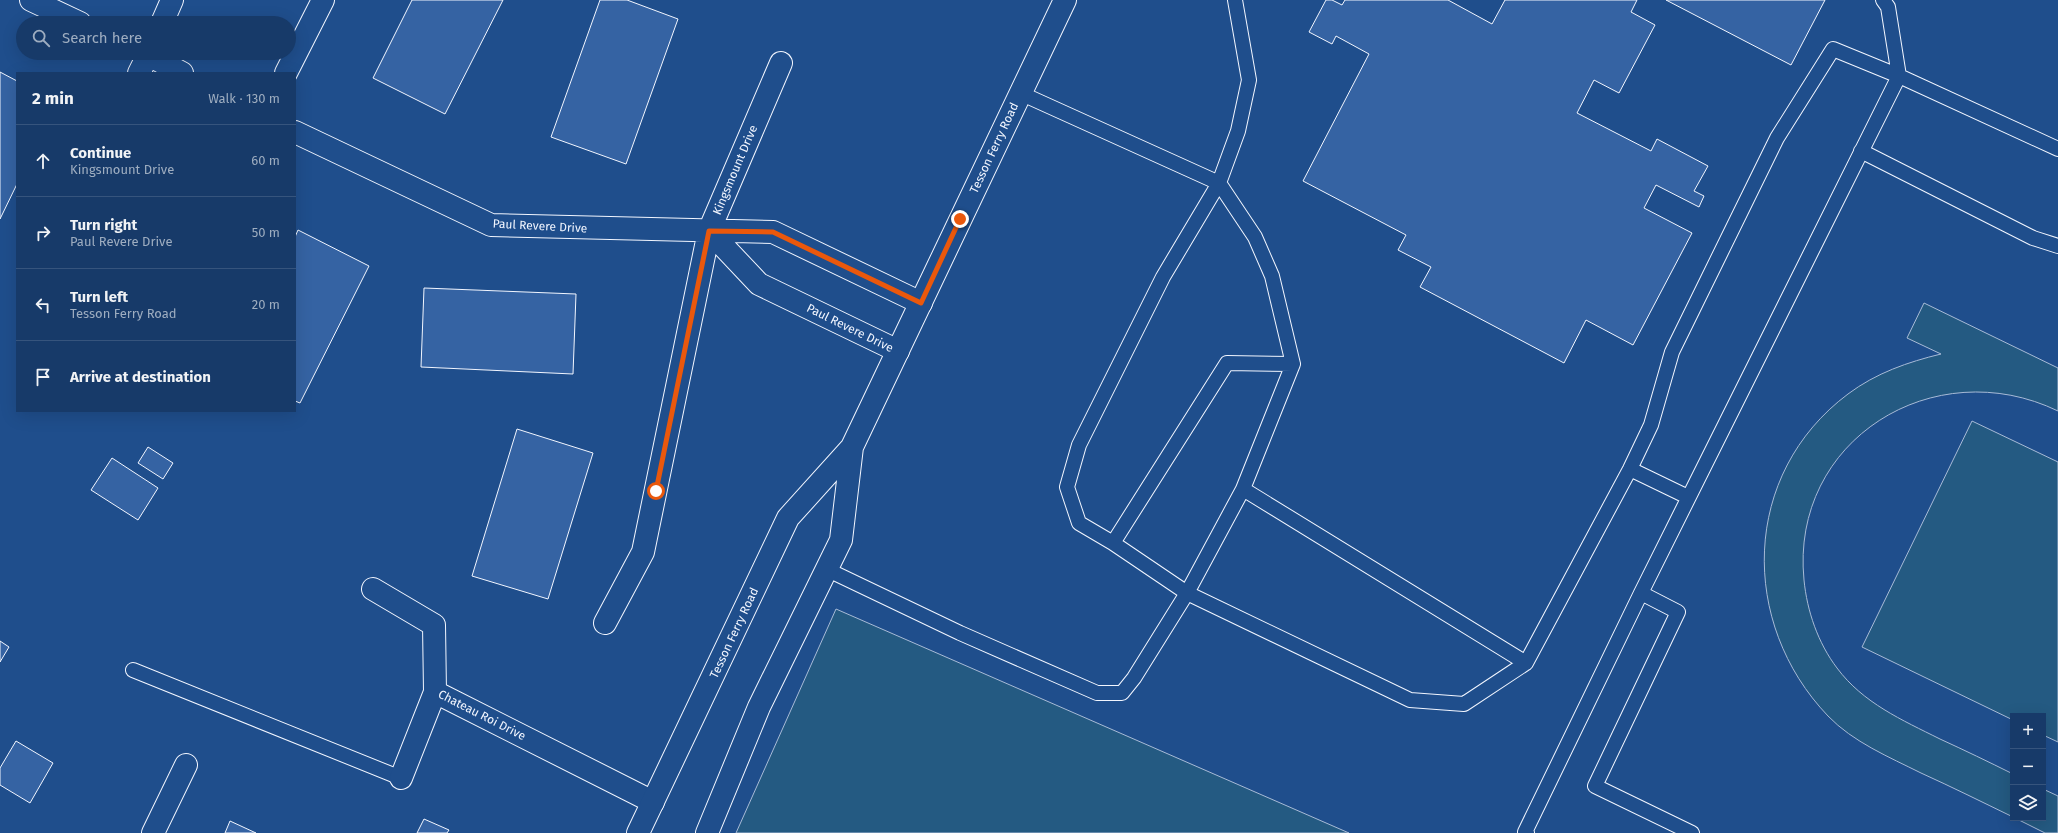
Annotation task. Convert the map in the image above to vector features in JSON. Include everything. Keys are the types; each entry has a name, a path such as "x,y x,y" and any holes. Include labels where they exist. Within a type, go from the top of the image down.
{"street":[{"path":"31,0 65,16"},
{"path":"165,16 172,0"},
{"path":"296,53 323,0"},
{"name":"Tesson Ferry Road","path":"638,833 788,518 852,448 1065,0"},
{"path":"150,60 180,72"},
{"path":"287,72 293,60"},
{"name":"Kingsmount Drive","path":"605,623 643,552 709,231 781,63"},
{"name":"Paul Revere Drive","path":"296,132 491,225 773,232 921,303"},
{"name":"Paul Revere Drive","path":"709,231 759,284 898,351"},
{"name":"Tesson Ferry Road","path":"707,833 759,707 841,540 852,448"},
{"name":"Chateau Roi Drive","path":"373,589 434,625 434,692 653,802"},
{"path":"401,778 434,692"},
{"path":"154,833 186,764"}],"lane":[{"path":"1236,0 1249,80 1238,131 1219,183 1163,277 1079,445 1067,487 1080,523 1187,593 1269,634 1410,700 1464,704 1526,663 1630,469 1651,425 1672,352 1777,138 1833,49 1899,76 2058,149"},
{"path":"1527,833 1525,832 1688,497 1899,76 1888,7 1883,0"},
{"path":"826,569 960,633 1097,693 1122,693 1134,678 1187,593 1243,489 1293,364 1272,276 1255,237 1219,183 1020,93"},
{"path":"1861,151 2033,238 2058,246"},
{"path":"1113,544 1227,363 1293,364"},
{"path":"1630,469 1688,497"},
{"path":"1243,489 1526,663"},
{"path":"1641,593 1678,612 1595,786 1692,833"},
{"path":"133,670 401,778"}],"shaded area":[{"path":"1924,303 2058,368 2058,411 2011,395 1964,392 1919,401 1879,420 1846,449 1820,486 1806,530 1804,580 1808,603 1814,626 1824,648 1837,668 1859,691 1884,710 2010,773 2010,816 1884,755 1849,734 1828,716 1799,679 1779,638 1767,594 1764,550 1771,507 1787,465 1813,427 1848,394 1881,374 1916,361 1941,354 1907,338"},
{"path":"1972,421 2058,462 2058,742 2046,736 2046,713 2010,713 2010,719 1862,647"},
{"path":"836,609 1349,833 736,833"},
{"path":"2046,790 2058,796 2058,833 2045,833 2021,821 2046,821"}],"building":[{"path":"412,0 503,0 445,114 373,78"},
{"path":"600,0 627,0 678,19 626,164 551,137"},
{"path":"1326,0 1332,0 1342,5 1345,0 1448,0 1492,24 1505,0 1637,0 1631,12 1655,25 1619,93 1594,80 1577,113 1651,151 1657,139 1708,166 1694,191 1704,196 1699,207 1656,185 1644,208 1692,233 1633,345 1586,320 1564,363 1420,287 1431,267 1398,250 1406,235 1303,181 1369,54 1336,36 1332,44 1309,32"},
{"path":"1666,0 1825,0 1791,65"},
{"path":"0,72 16,80 16,186 0,219"},
{"path":"298,230 369,266 300,403 296,401 296,235"},
{"path":"424,288 576,294 573,374 421,367"},
{"path":"517,429 593,453 548,599 472,576"},
{"path":"148,447 173,463 163,479 138,463"},
{"path":"112,458 158,488 138,520 91,490"},
{"path":"0,641 9,647 0,662"},
{"path":"16,741 53,763 30,803 0,785 0,768"},
{"path":"424,819 449,830 447,833 417,833"},
{"path":"230,821 256,833 225,833"}],"route":[{"path":"656,491 709,231 773,232 921,303 960,219"}]}
